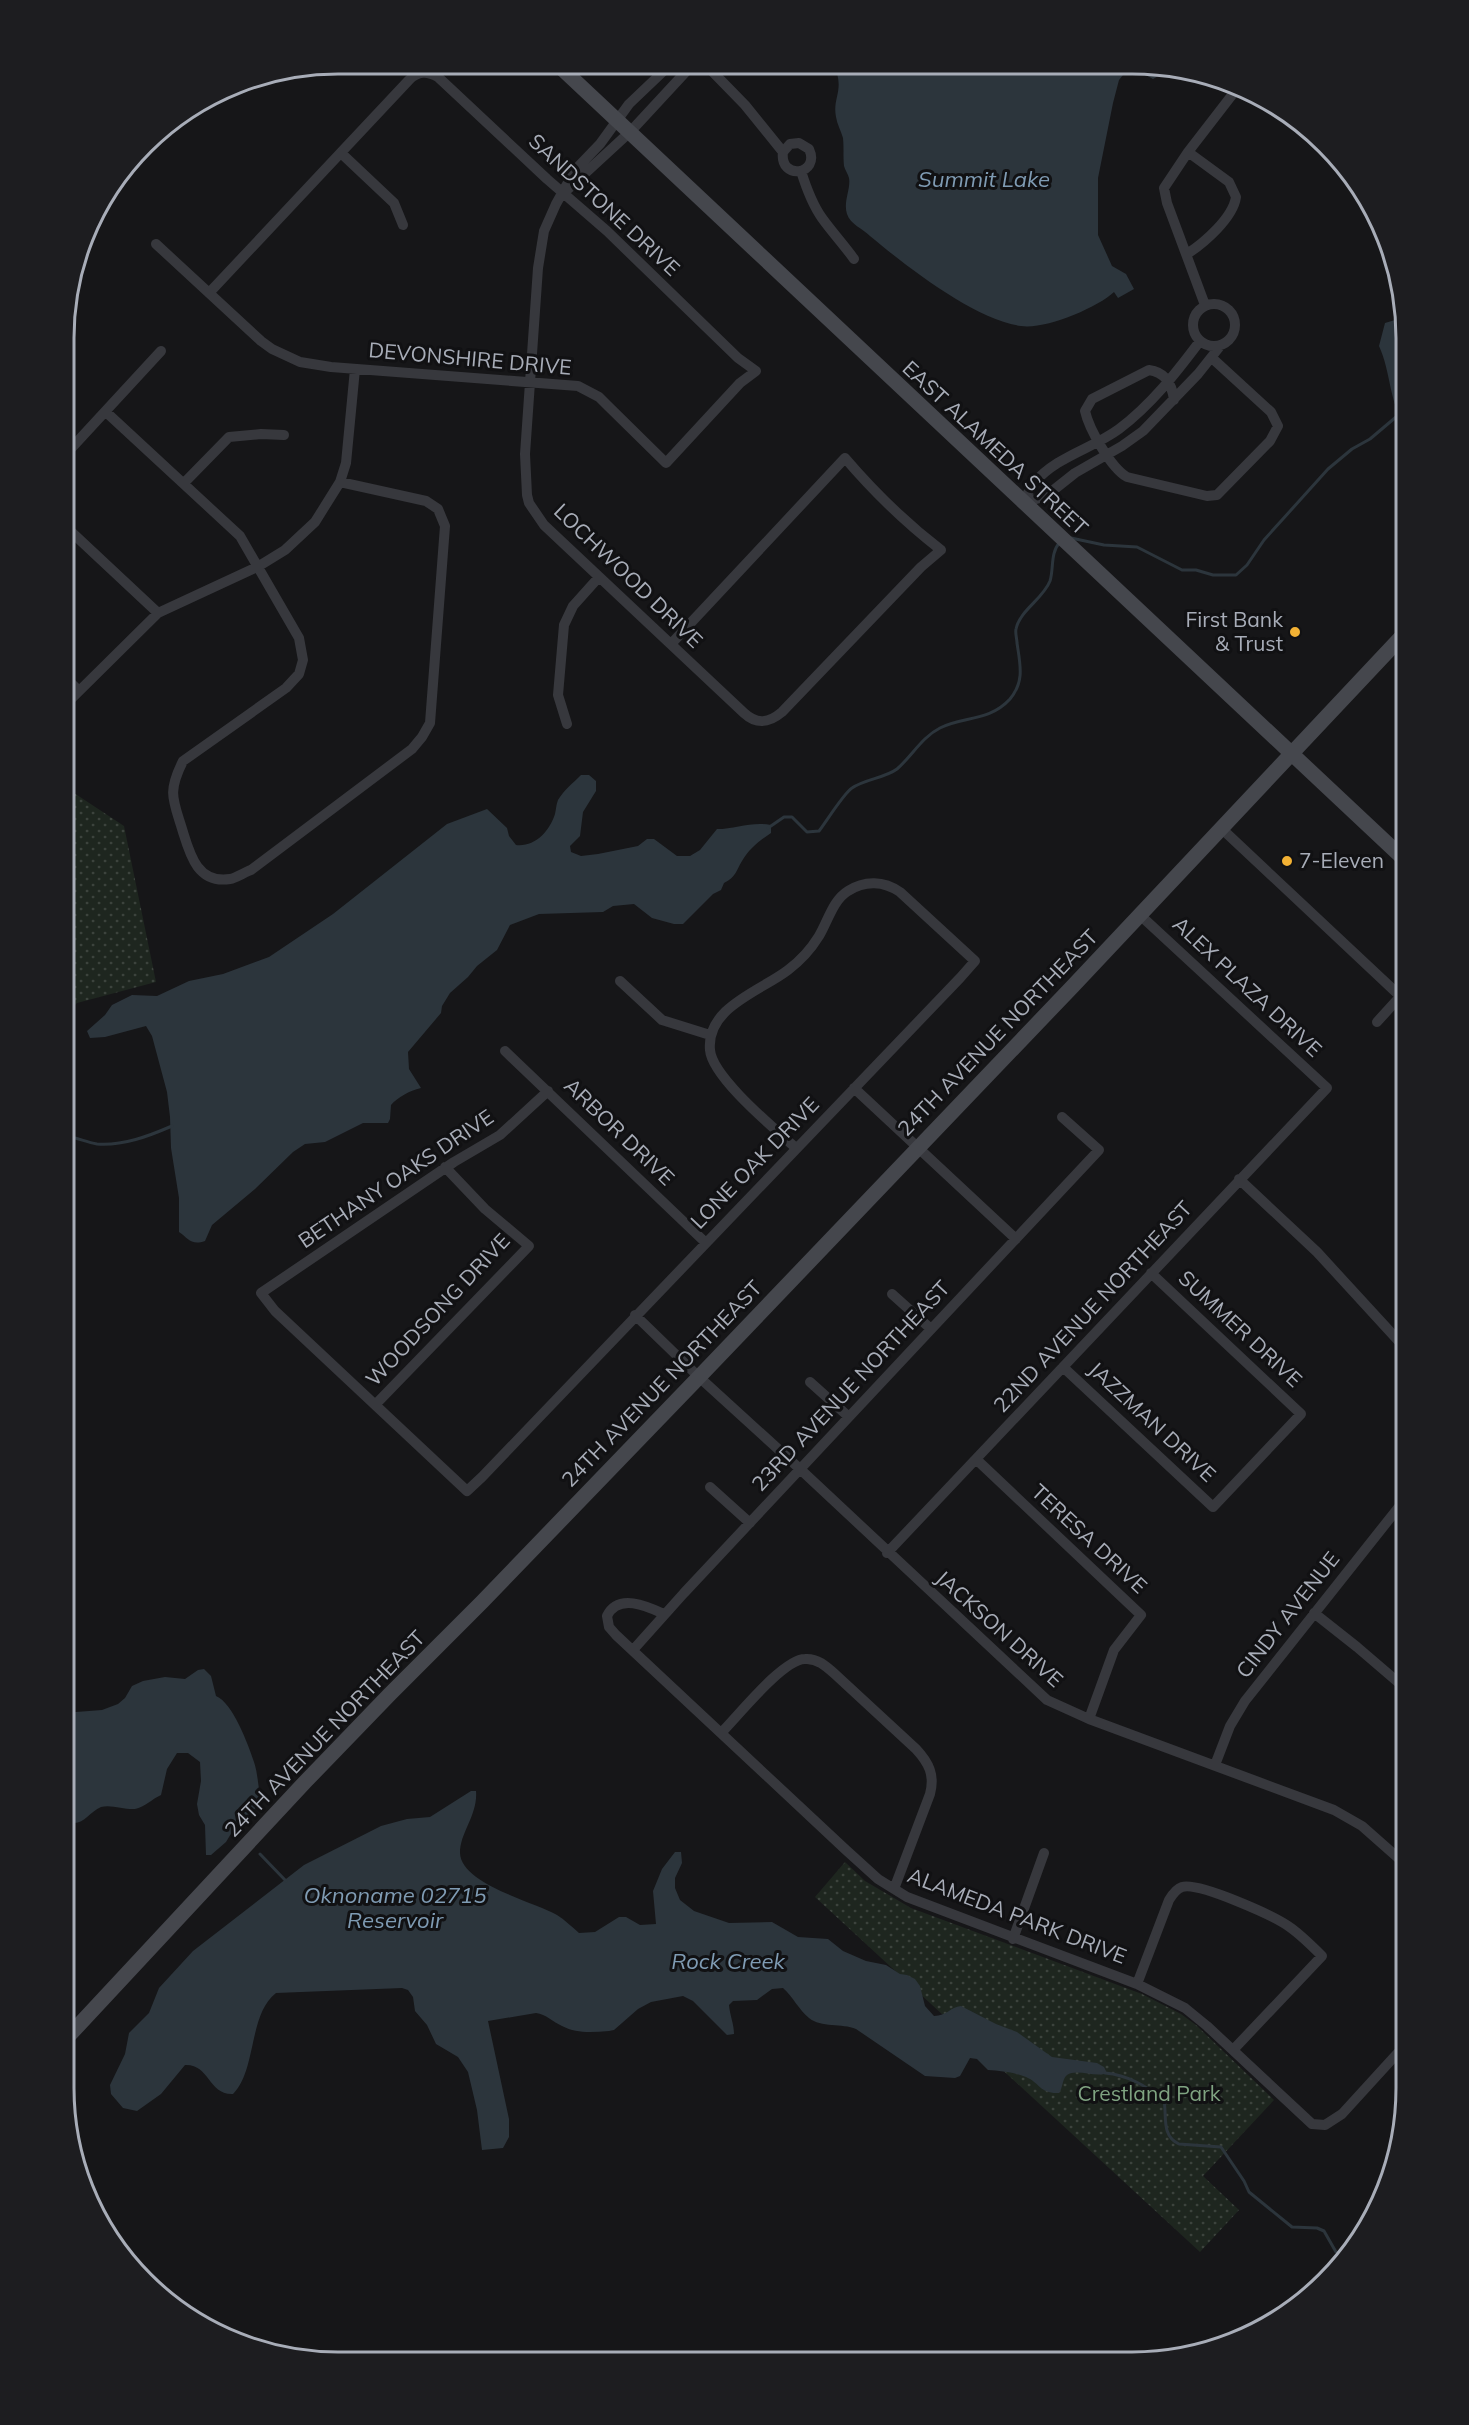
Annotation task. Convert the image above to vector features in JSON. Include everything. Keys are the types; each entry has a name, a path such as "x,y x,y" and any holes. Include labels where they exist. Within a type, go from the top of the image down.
{"street":[{"name":"SANDSTONE DRIVE","path":"208,293 415,74"},
{"name":"SANDSTONE DRIVE","path":"433,74 564,193 738,358 756,371"},
{"name":"EAST ALAMEDA STREET","path":"567,74 626,135 798,292 1396,852"},
{"name":"LOCHWOOD DRIVE","path":"660,74 629,104 615,124 575,170 550,215 541,244 525,454 525,484 529,503 544,525 750,719 765,722 782,712 921,567 941,550 863,479 845,458 671,644"},
{"name":"LOCHWOOD DRIVE","path":"564,193 626,135 684,74"},
{"path":"715,74 745,105 783,152"},
{"path":"1205,305 1164,188 1188,152 1233,94"},
{"path":"795,142 804,144 809,149 812,158 809,165 801,171 794,171 786,167 783,152 787,146 795,142"},
{"path":"1186,254 1208,240 1231,209 1236,197 1236,192 1229,182 1188,152"},
{"path":"341,153 394,203 403,225"},
{"path":"801,171 808,192 822,218 841,239 854,259"},
{"name":"DEVONSHIRE DRIVE","path":"156,244 261,340 300,362 355,369 578,386 599,397 666,464 740,383 756,371"},
{"path":"1023,503 1046,496 1075,473 1143,431 1174,400 1221,345 1233,336 1235,320 1226,307 1216,303 1205,305 1196,313 1193,330 1200,341 1212,346 1221,345"},
{"path":"1023,503 1033,484 1050,468 1099,441 1133,417 1169,381 1200,341"},
{"path":"74,446 161,351"},
{"path":"1174,400 1173,388 1169,381 1149,370 1092,399 1085,411 1087,420 1107,454 1119,472 1127,477 1207,496 1222,492 1270,441 1278,426 1271,412 1212,358"},
{"path":"74,695 158,613 259,566 285,550 315,522 340,482 346,463 355,369"},
{"path":"106,412 240,536 298,638 303,660 299,674 286,688 183,761 175,778 171,794 192,862 204,873 216,878 230,879 251,870 412,749 430,723 445,526 438,509 426,501 340,482"},
{"path":"184,483 229,437 261,434 284,435"},
{"path":"74,534 158,613"},
{"path":"567,724 558,695 564,625 573,606 599,577"},
{"name":"24TH AVENUE NORTHEAST","path":"74,2030 375,1710 483,1602 699,1377 1396,643"},
{"path":"74,686 78,690"},
{"path":"1221,828 1396,987"},
{"name":"LONE OAK DRIVE","path":"375,1405 467,1491 975,961 900,892 887,885 865,883 842,896 806,953 789,969 727,1010 710,1035"},
{"name":"ALEX PLAZA DRIVE","path":"1140,915 1327,1088"},
{"path":"620,981 662,1020 710,1035 710,1053 722,1076 796,1148"},
{"path":"1377,1022 1396,1001"},
{"name":"ARBOR DRIVE","path":"505,1051 705,1243"},
{"path":"854,1088 1016,1239"},
{"name":"22ND AVENUE NORTHEAST","path":"887,1553 1327,1088"},
{"name":"BETHANY OAKS DRIVE","path":"375,1405 275,1311 261,1293 445,1167 500,1135 548,1091"},
{"name":"23RD AVENUE NORTHEAST","path":"633,1650 664,1614 1099,1150 1062,1116"},
{"name":"WOODSONG DRIVE","path":"375,1405 529,1246 485,1209 445,1167"},
{"path":"1239,1179 1317,1252 1396,1338"},
{"name":"SUMMER DRIVE","path":"1151,1273 1301,1414 1213,1507"},
{"path":"892,1294 931,1329"},
{"name":"JACKSON DRIVE","path":"635,1316 1037,1693 1056,1706 1347,1817 1377,1838 1396,1855"},
{"name":"JAZZMAN DRIVE","path":"1063,1367 1213,1507"},
{"path":"810,1382 849,1417"},
{"name":"TERESA DRIVE","path":"976,1460 1141,1615 1114,1650 1089,1719"},
{"path":"711,1487 750,1523"},
{"name":"CINDY AVENUE","path":"1215,1765 1236,1714 1314,1613 1396,1519"},
{"name":"ALAMEDA PARK DRIVE","path":"664,1614 643,1604 632,1603 617,1606 608,1612 607,1616 609,1627 633,1650 868,1870 894,1889 924,1905 1137,1984 1185,2008 1308,2121 1321,2126 1342,2114 1396,2055"},
{"path":"1314,1613 1396,1680"},
{"path":"721,1733 787,1664 802,1659 818,1661 837,1676 916,1749 931,1771 930,1794 894,1889"},
{"path":"1013,1939 1044,1853"},
{"path":"1137,1984 1172,1894 1182,1887 1190,1887 1264,1912 1290,1927 1322,1956 1233,2050"}],"green space":[{"path":"74,793 124,826 156,982 77,1003 74,1006"},
{"name":"Crestland Park","path":"845,1862 865,1881 911,1908 1142,1994 1181,2014 1196,2025 1274,2100 1203,2176 1239,2210 1200,2252 815,1897"}],"water":[{"name":"Summit Lake","path":"837,74 1124,74 1119,80 1113,103 1098,178 1098,235 1112,266 1126,274 1134,289 1118,298 1114,292 1096,305 1056,321 1043,325 1021,326 1003,322 962,303 902,262 854,224 847,214 849,178 844,166 843,138 835,110"},
{"name":"Summit Lake","path":"1144,74 1160,75 1153,79"},
{"path":"1395,320 1396,408 1379,346 1385,323"},
{"path":"581,775 589,775 596,781 596,791 583,812 580,836 570,846 571,852 581,856 638,846 647,839 654,839 677,856 690,856 700,850 717,829 764,824 771,825 771,833 748,853 735,874 724,883 721,890 713,894 683,924 652,918 634,904 613,906 603,912 539,914 510,925 497,950 450,993 442,1006 441,1013 408,1052 409,1069 421,1088 404,1095 391,1105 388,1123 363,1123 325,1142 305,1144 293,1152 255,1189 212,1225 205,1241 193,1242 187,1239 179,1232 179,1198 171,1148 167,1092 152,1036 146,1026 105,1037 90,1038 87,1031 105,1015 112,1005 132,995 157,996 189,981 223,974 269,957 333,914 447,824 487,809 507,828 509,836 516,845 535,841 549,827 560,796"},
{"path":"204,1669 211,1676 216,1696 234,1715 244,1735 255,1767 260,1804 235,1827 226,1842 211,1855 206,1855 205,1825 199,1815 197,1804 201,1781 200,1762 188,1753 177,1753 167,1769 161,1795 135,1809 101,1807 84,1820 74,1823 74,1712 102,1710 118,1704 125,1698 132,1686 143,1681 165,1677 185,1679 198,1670"},
{"name":"Oknoname 02715 Reservoir","path":"471,1791 476,1791 476,1800 461,1845 460,1853 464,1864 472,1874 485,1883 557,1915 579,1933 595,1932 619,1917 626,1917 640,1925 656,1924 653,1891 662,1869 675,1852 681,1852 682,1863 675,1878 675,1888 680,1900 694,1911 729,1923 772,1922 798,1937 828,1939 843,1951 866,1961 886,1965 900,1974 915,1979 920,1986 925,2006 934,2016 942,2015 961,2006 1017,2032 1052,2057 1097,2063 1104,2067 1107,2073 1071,2073 1065,2077 1059,2093 1048,2092 1031,2079 1021,2075 988,2070 977,2059 970,2058 960,2076 955,2078 925,2076 856,2029 814,2021 805,2015 783,1988 772,1989 757,2000 733,2001 729,2005 734,2034 727,2035 693,2001 683,1996 651,2002 638,2009 614,2030 609,2031 585,2032 568,2029 536,2013 488,2021 509,2119 509,2137 503,2148 482,2150 477,2110 468,2072 458,2057 436,2044 427,2025 415,2011 413,1997 408,1990 402,1988 276,1993 267,2003 261,2015 246,2071 241,2084 233,2094 218,2090 200,2069 185,2065 161,2094 137,2111 123,2108 111,2094 110,2085 125,2054 129,2033 149,2013 159,1988 193,1951 304,1865 381,1826 407,1819 430,1817"}],"waterway":[{"path":"1071,538 1104,545 1137,547 1182,570 1196,570 1213,575 1236,575 1328,469 1396,417"},
{"path":"768,828 784,817 792,817 807,832 819,831 852,788 897,769 928,736 940,728 993,712 1010,699 1020,679 1016,634 1018,622 1047,587 1051,576 1053,556 1060,542"},
{"path":"74,1137 97,1144 126,1142 172,1126"},
{"name":"Rock Creek","path":"260,1854 286,1881"},
{"name":"Rock Creek","path":"1105,2073 1136,2082 1164,2100 1167,2131 1173,2140 1179,2144 1221,2147 1249,2192 1292,2227 1317,2228 1324,2231 1337,2253"}],"place":[{"name":"First Bank & Trust","path":"1295,632"},
{"name":"7-Eleven","path":"1287,861"}]}
